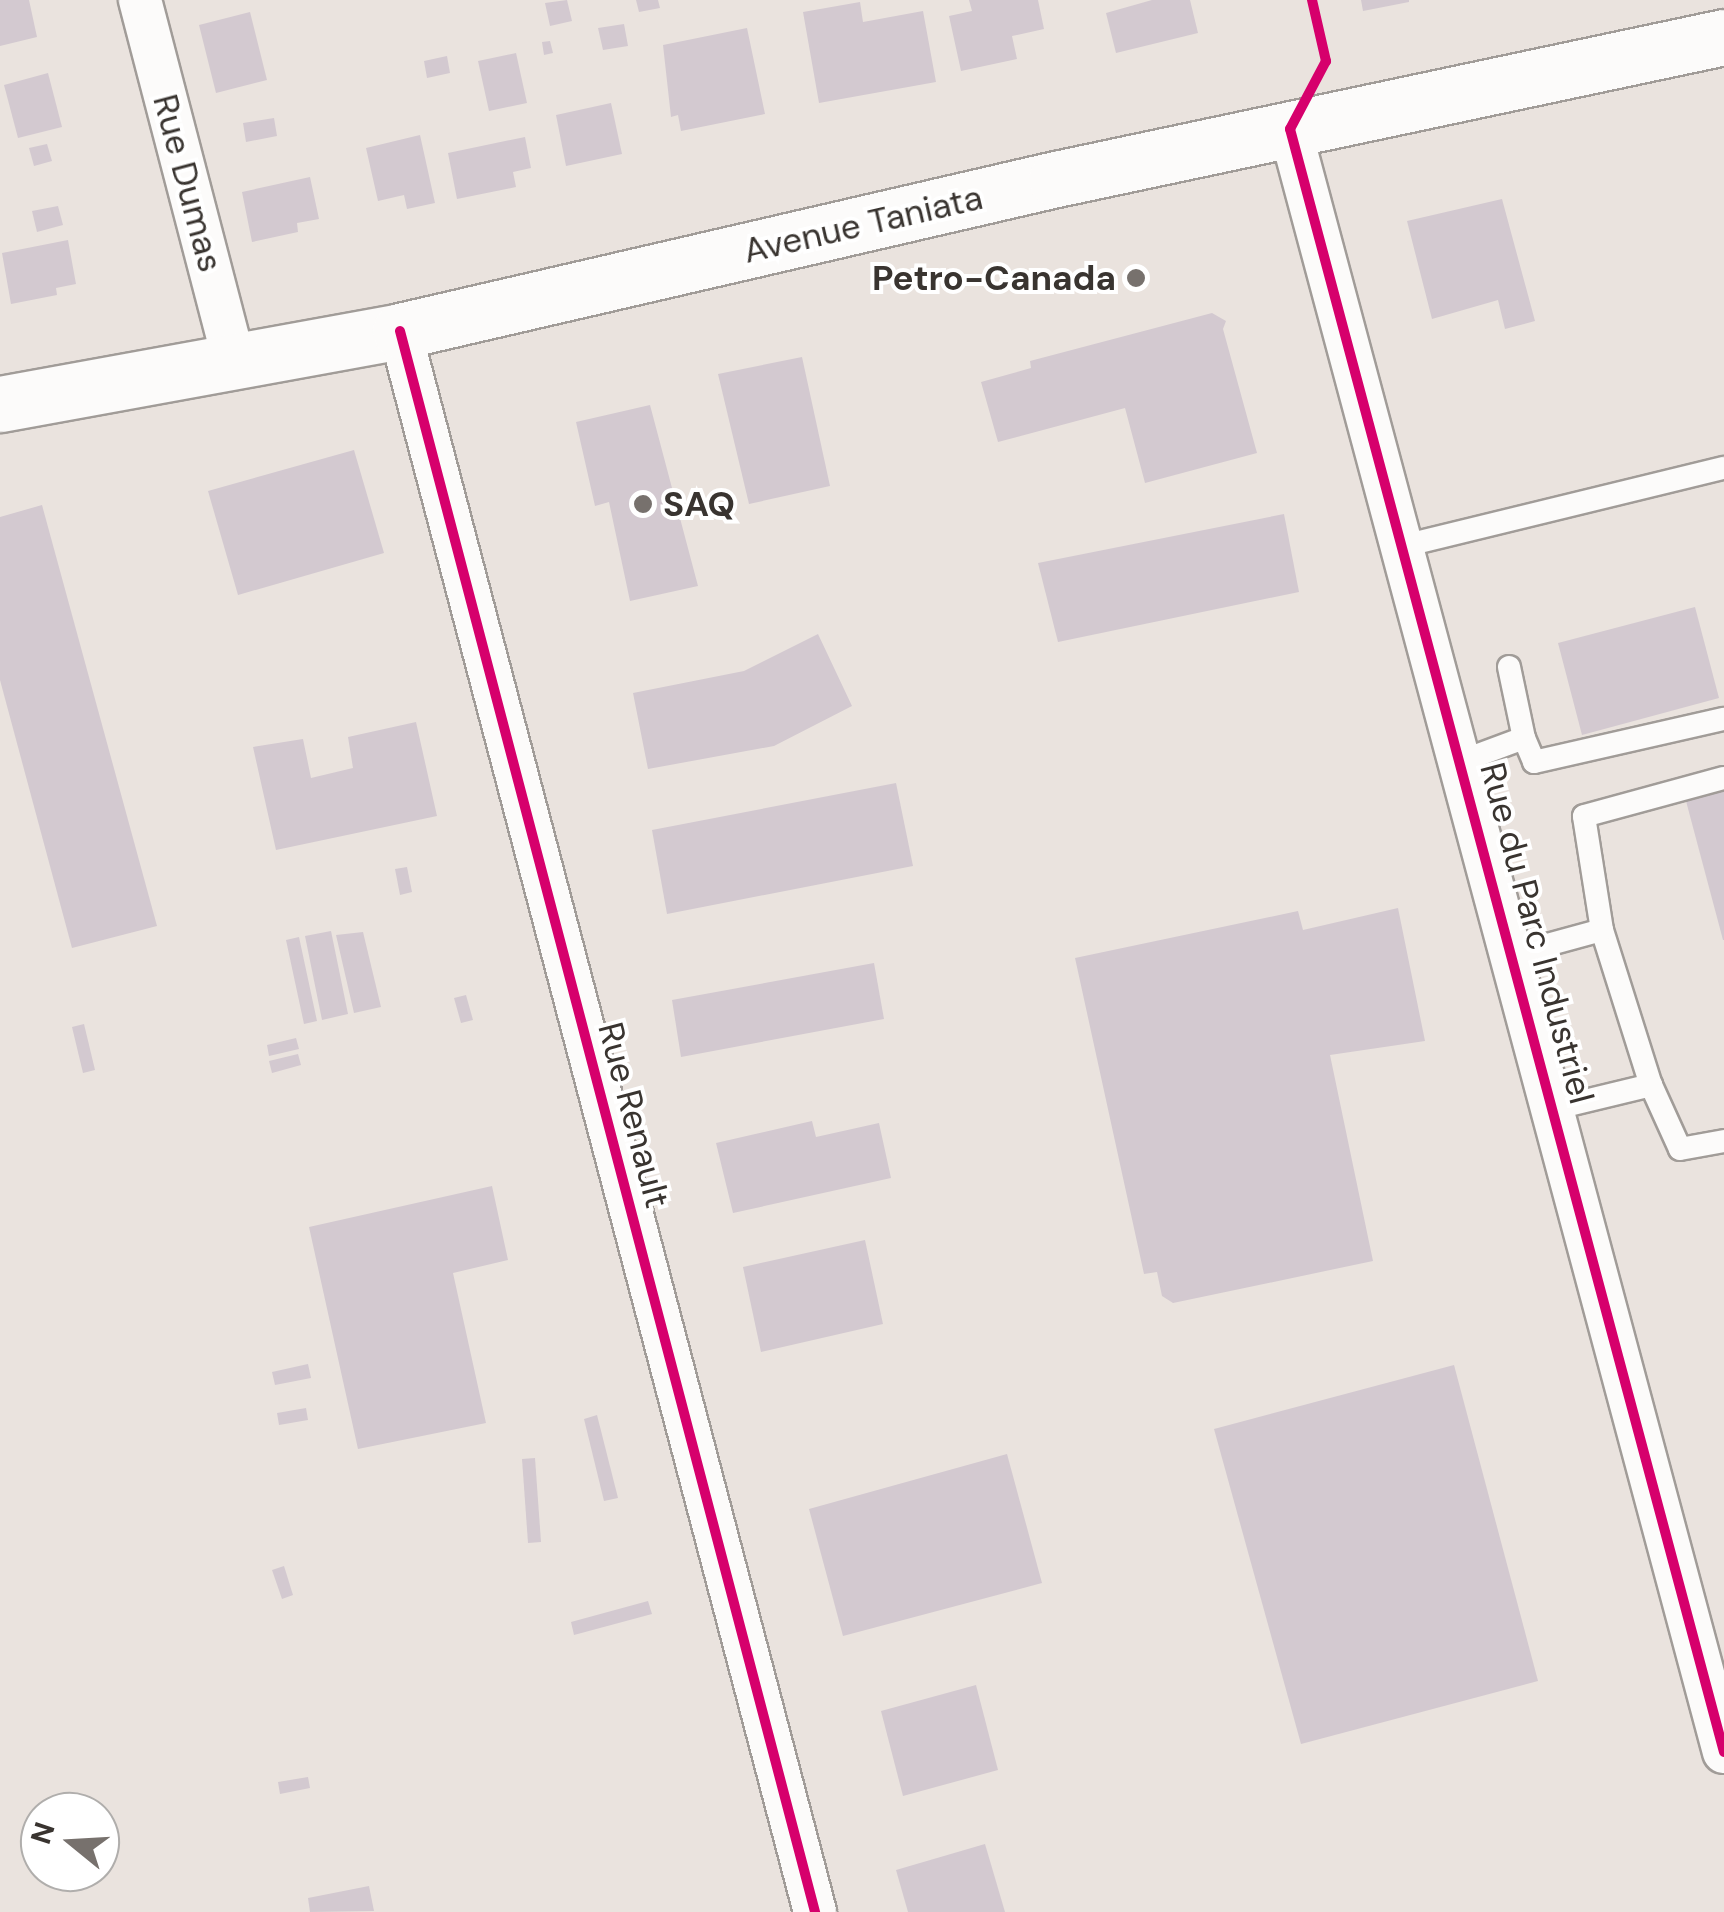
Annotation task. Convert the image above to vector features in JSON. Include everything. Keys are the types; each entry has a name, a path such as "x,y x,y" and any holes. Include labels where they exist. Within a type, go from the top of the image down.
{"main road":[{"name":"Avenue Taniata","path":"0,404 235,365 400,332 1290,129 1724,36"}],"street":[{"name":"Rue Dumas","path":"140,0 235,365"},
{"name":"Rue du Parc Industriel","path":"1290,129 1556,1108 1724,1752"},
{"name":"Rue Renault","path":"400,332 815,1912"}],"lane":[{"path":"1403,546 1724,468"},
{"path":"1509,666 1524,738 1534,762 1724,719"},
{"path":"1462,761 1524,738"},
{"path":"1724,778 1584,816 1602,930 1651,1084 1680,1149 1724,1141"},
{"path":"1514,954 1602,930"},
{"path":"1556,1108 1651,1084"}],"building":[{"path":"0,0 29,0 37,37 0,46"},
{"path":"567,0 572,21 550,26 545,3"},
{"path":"636,0 658,0 660,8 639,12"},
{"path":"969,0 1038,0 1044,29 1012,36 1017,59 961,71 949,16 972,11"},
{"path":"1152,0 1190,0 1198,33 1116,53 1106,13"},
{"path":"1361,0 1409,0 1409,2 1363,11"},
{"path":"860,2 863,22 923,11 936,82 819,103 803,12"},
{"path":"250,12 267,80 216,93 199,25"},
{"path":"624,24 628,46 603,50 598,28"},
{"path":"747,28 765,114 681,131 678,115 671,117 663,45"},
{"path":"550,41 553,53 544,55 542,42"},
{"path":"516,53 527,103 489,111 478,61"},
{"path":"447,56 450,73 427,78 424,61"},
{"path":"48,73 62,127 18,138 4,85"},
{"path":"611,103 622,154 566,166 556,115"},
{"path":"274,118 277,136 246,142 243,123"},
{"path":"420,135 435,203 407,209 404,195 378,201 366,148"},
{"path":"525,137 531,168 513,172 516,187 457,199 448,153"},
{"path":"47,144 52,161 34,166 29,148"},
{"path":"310,177 319,219 297,223 298,232 252,242 242,192"},
{"path":"1502,199 1535,321 1505,329 1498,300 1432,319 1407,221"},
{"path":"58,206 63,225 37,232 32,211"},
{"path":"68,240 76,284 56,288 57,295 11,304 2,253"},
{"path":"1212,313 1226,321 1223,329 1257,453 1145,483 1125,408 998,442 981,382 1031,368 1030,361"},
{"path":"802,357 830,486 749,504 718,374"},
{"name":"SAQ","path":"650,405 698,586 630,601 609,502 595,506 576,422"},
{"path":"354,450 384,553 238,595 208,491"},
{"path":"42,505 157,926 72,948 0,680 0,517"},
{"path":"1284,514 1299,592 1058,642 1038,563"},
{"path":"1695,607 1719,698 1582,735 1558,643"},
{"path":"818,634 852,706 774,746 648,769 633,693 744,671"},
{"path":"416,722 437,816 276,850 253,747 303,739 311,778 353,768 348,737"},
{"path":"896,783 913,866 667,914 652,830"},
{"path":"1724,791 1724,940 1723,940 1686,801"},
{"path":"407,867 412,892 400,895 395,869"},
{"path":"1398,908 1425,1041 1330,1055 1373,1261 1173,1303 1162,1296 1157,1272 1144,1274 1075,958 1298,911 1303,930"},
{"path":"331,931 348,1014 322,1020 305,936"},
{"path":"363,932 381,1007 354,1013 336,935"},
{"path":"299,937 317,1021 304,1024 286,940"},
{"path":"874,963 884,1019 681,1057 672,1000"},
{"path":"466,995 473,1020 461,1023 454,998"},
{"path":"84,1024 95,1070 83,1073 72,1027"},
{"path":"296,1038 299,1049 269,1056 267,1045"},
{"path":"298,1054 301,1065 272,1073 269,1061"},
{"path":"812,1121 816,1137 879,1123 891,1178 733,1213 716,1143"},
{"path":"492,1186 508,1260 453,1273 486,1423 358,1449 309,1227"},
{"path":"865,1240 883,1324 761,1352 743,1267"},
{"path":"308,1364 311,1378 275,1385 272,1372"},
{"path":"1454,1365 1538,1681 1301,1744 1214,1429"},
{"path":"306,1408 308,1420 279,1425 277,1413"},
{"path":"597,1415 618,1498 604,1501 584,1419"},
{"path":"1007,1454 1042,1583 843,1636 809,1509"},
{"path":"535,1458 541,1542 528,1543 522,1459"},
{"path":"284,1566 293,1595 282,1599 272,1570"},
{"path":"648,1601 652,1614 574,1635 571,1622"},
{"path":"976,1685 998,1770 903,1796 881,1711"},
{"path":"308,1777 310,1788 280,1794 278,1782"},
{"path":"985,1844 1005,1912 908,1912 896,1870"},
{"path":"369,1886 374,1911 310,1912 308,1898"}],"cycle path":[{"path":"1312,0 1326,61 1290,129 1724,1752"},
{"path":"400,331 815,1912"}],"place":[{"name":"Petro-Canada","path":"1136,278"},
{"name":"SAQ","path":"643,504"}]}
